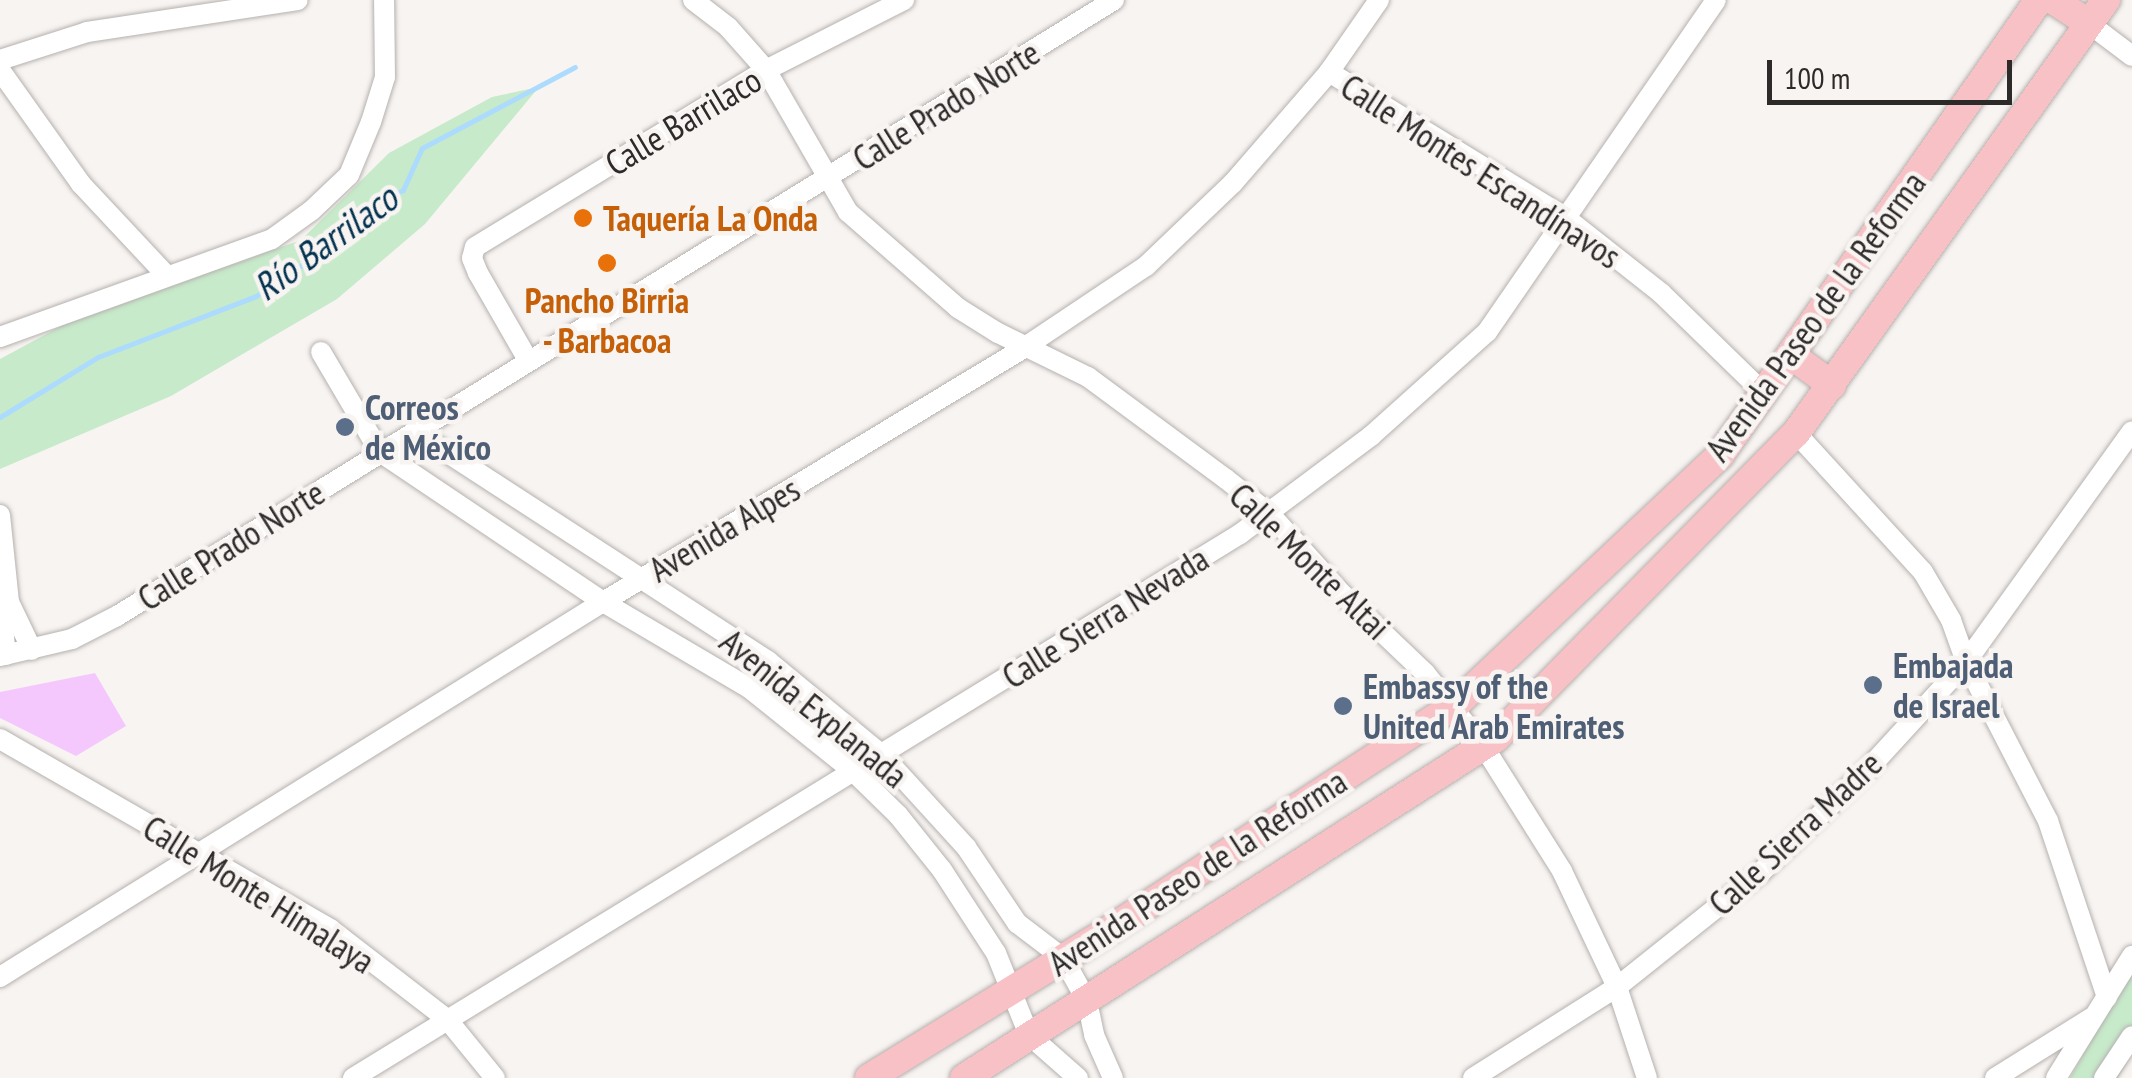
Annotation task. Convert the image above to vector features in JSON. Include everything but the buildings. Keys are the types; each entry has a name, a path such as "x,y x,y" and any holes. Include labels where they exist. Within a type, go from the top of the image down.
{"main road":[{"name":"Avenida Paseo de la Reforma","path":"868,1078 1011,992 1454,706 1720,455 2039,0"},
{"path":"2053,0 2086,11"},
{"name":"Avenida Paseo de la Reforma","path":"964,1078 1484,748 1796,433 2086,11 2106,0"},
{"path":"1792,355 1832,385"},
{"path":"1739,428 1772,460"}],"street":[{"path":"0,60 87,32 298,0"},
{"path":"0,337 272,239 311,211 348,175 384,77 384,0"},
{"name":"Calle Monte Altai","path":"693,0 728,27 766,70 848,212 958,308 1025,347 1088,377 1270,514 1454,706 1562,871 1617,987 1647,1078"},
{"name":"Calle Barrilaco","path":"528,360 478,273 472,258 475,247 766,70 904,0"},
{"name":"Calle Prado Norte","path":"3,656 72,639 117,616 1114,0"},
{"name":"Avenida Alpes","path":"4,969 1025,347 1146,266 1233,183 1330,72 1379,0"},
{"name":"Calle Sierra Nevada","path":"354,1078 1270,514 1370,436 1488,332 1716,0"},
{"path":"2086,11 2132,56"},
{"path":"0,70 81,184 167,276"},
{"name":"Calle Montes Escandínavos","path":"1330,72 1566,218 1661,293 1764,394"},
{"path":"321,352 380,452"},
{"name":"Avenida Explanada","path":"414,431 768,661 882,755 966,847 1017,923 1063,958 1087,1001 1094,1036 1113,1078"},
{"name":"Calle Sierra Madre","path":"1473,1078 1617,987 1761,872 1869,768 1966,662 2132,431"},
{"path":"1796,433 1923,572 1951,620 1966,662 2048,821 2102,1006"},
{"name":"Avenida Explanada","path":"380,452 603,602 750,688 854,772 898,815 942,870 996,953 1029,1036 1078,1078"},
{"path":"0,514 9,602 3,656"},
{"path":"9,602 32,650"},
{"name":"Calle Monte Himalaya","path":"0,739 330,929 447,1019 495,1078"},
{"path":"2056,1078 2132,956"},
{"path":"1996,1078 2102,1006"},
{"path":"2104,1078 2132,1036"},
{"path":"1996,1078 2030,1078"}],"green space":[{"path":"539,87 425,224 337,299 171,396 0,469 0,359 63,325 301,240 389,153 492,97"},
{"path":"2132,968 2132,1054 2118,1078 2070,1078"}],"waterway":[{"name":"Río Barrilaco","path":"0,417 98,357 256,296 355,229 375,201 403,190 422,148 575,67"}],"place":[{"name":"Taquería La Onda","path":"583,218"},
{"name":"Pancho Birria - Barbacoa","path":"607,263"},
{"name":"Correos de México","path":"345,427"},
{"name":"Embajada de Israel","path":"1873,685"},
{"name":"Embassy of the United Arab Emirates","path":"1343,706"}]}
